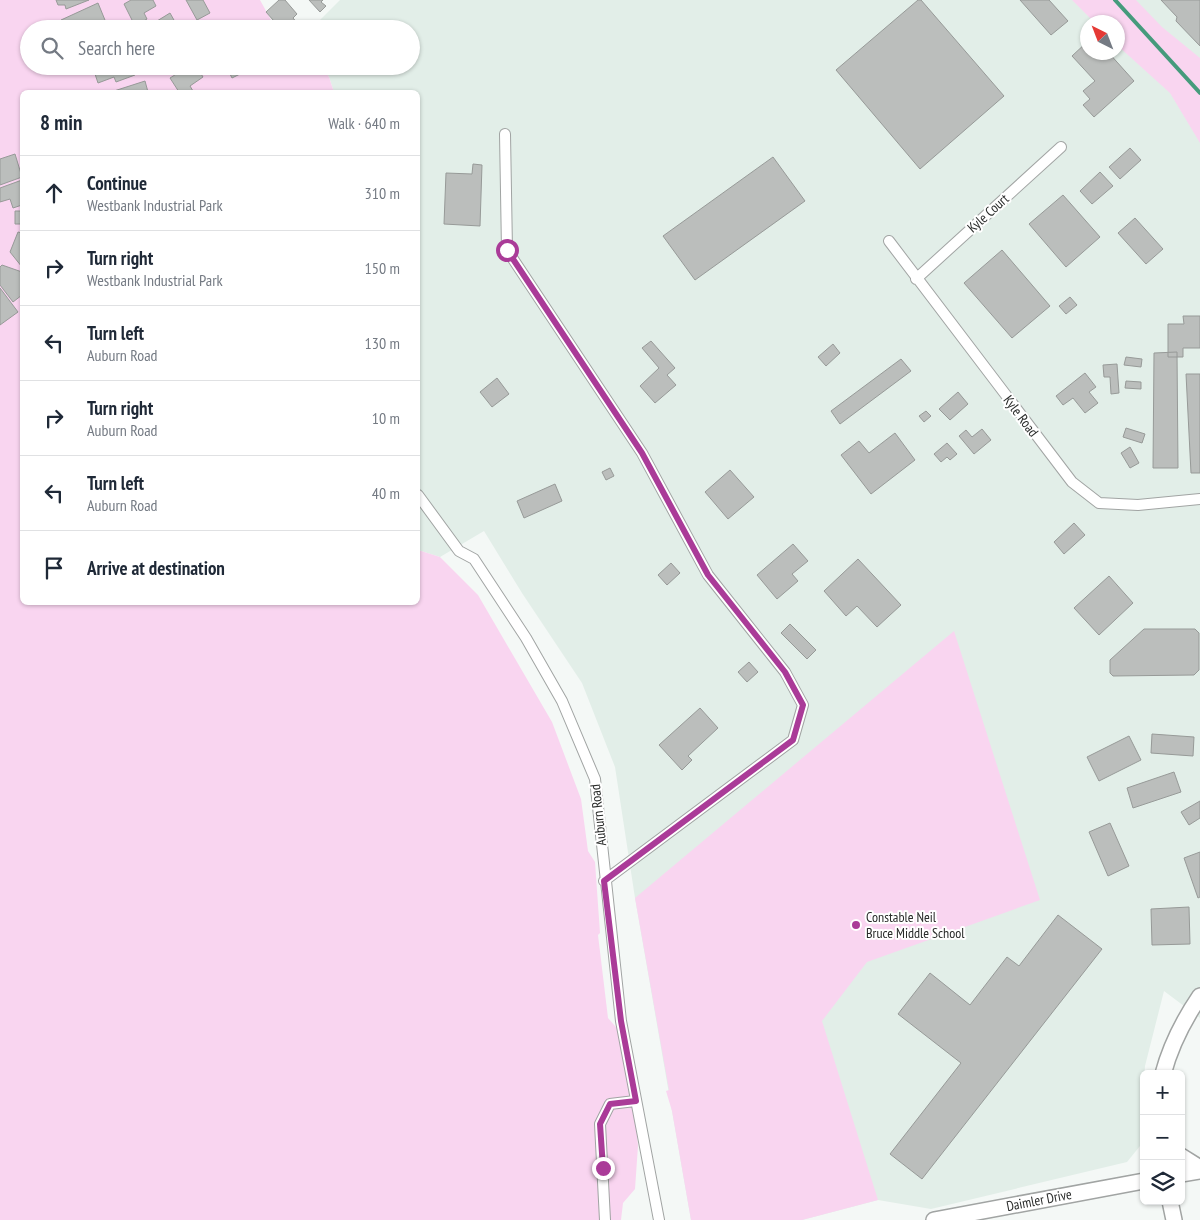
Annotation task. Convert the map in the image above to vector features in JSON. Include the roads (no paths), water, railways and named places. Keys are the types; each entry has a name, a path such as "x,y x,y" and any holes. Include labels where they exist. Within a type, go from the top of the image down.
{"street":[{"path":"505,134 507,250 642,453 708,575 785,672 803,705 793,740 604,881"},
{"name":"Kyle Court","path":"916,279 1061,146"},
{"name":"Kyle Road","path":"889,241 1072,482 1099,503 1138,505 1200,499"},
{"name":"Auburn Road","path":"420,498 459,551 474,559 526,638 562,701 595,779 604,881 621,1021 659,1220"},
{"path":"1165,1070 1171,1046 1184,1019 1200,996"},
{"path":"605,1220 600,1124 610,1104 636,1101"},
{"path":"1185,1159 1200,1169"},
{"path":"1185,1173 1200,1169"},
{"name":"Daimler Drive","path":"934,1220 1140,1182"},
{"path":"1171,1205 1174,1220"}],"waterway":[{"path":"1115,0 1200,93"}],"place":[{"name":"Constable Neil Bruce Middle School","path":"856,925"}]}
